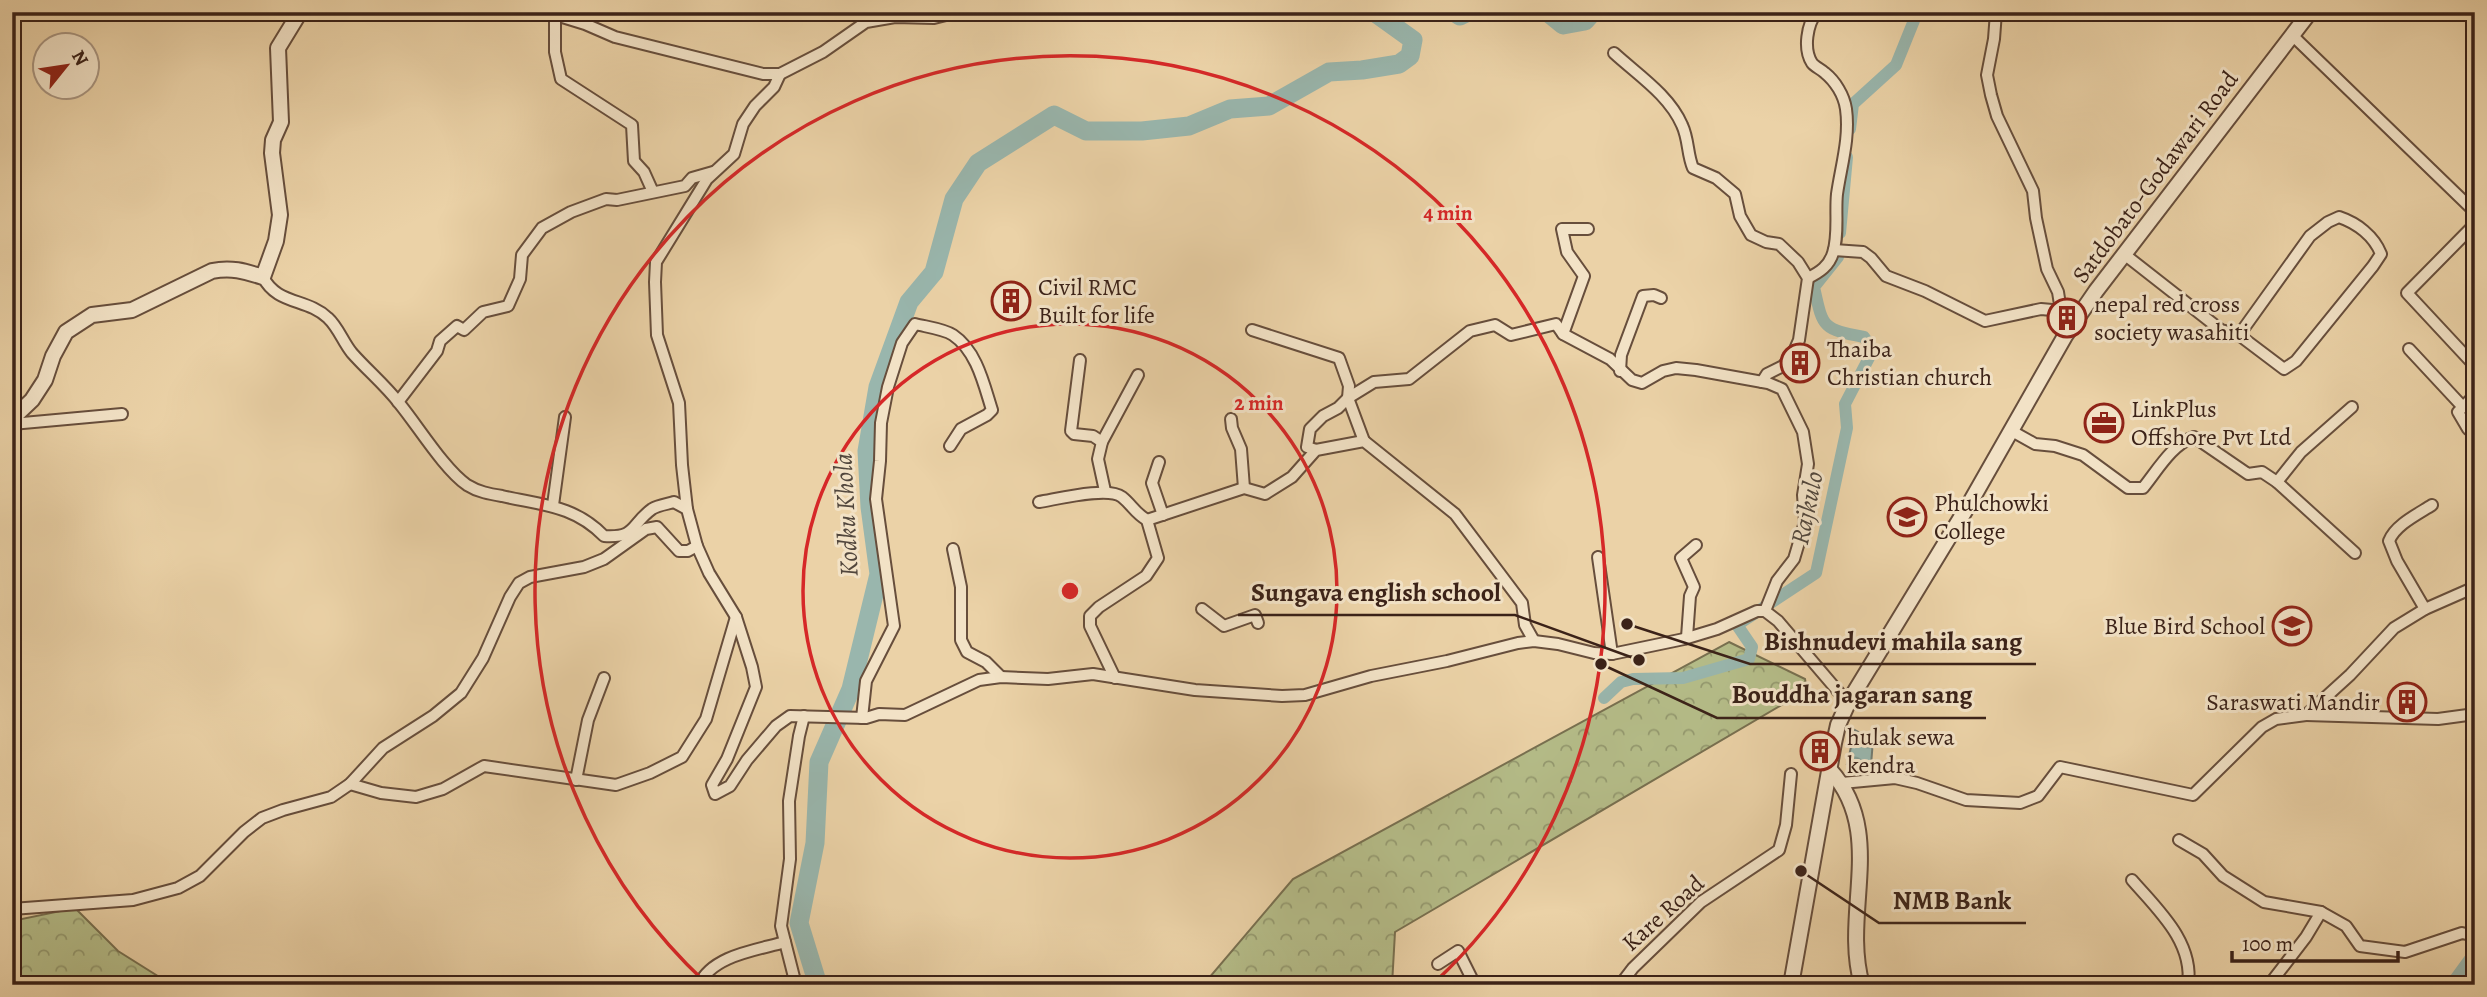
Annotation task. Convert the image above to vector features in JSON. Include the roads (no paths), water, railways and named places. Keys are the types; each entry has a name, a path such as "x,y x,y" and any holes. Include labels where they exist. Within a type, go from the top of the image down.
{"street":[{"path":"263,277 276,241 279,215 272,153 273,140 281,121 278,48 300,12"},
{"path":"653,192 644,172 634,161 632,125 561,79 551,14 615,37 667,48 736,68 763,74 780,74 823,52 866,22 895,17 934,18 958,12"},
{"path":"1808,278 1828,264 1834,250 1837,193 1844,157 1846,106 1835,82 1816,66 1809,54 1809,32 1817,12"},
{"path":"1996,12 1987,75 1991,95 1997,116 2033,191 2047,269 2058,292 2065,336"},
{"name":"Satdobato-Godawari Road","path":"1791,985 1838,725 1848,703 1971,501 2065,336 2124,254 2309,12"},
{"path":"2292,35 2475,212"},
{"path":"1614,52 1670,102 1689,144 1689,158 1693,168 1716,177 1735,194 1740,216 1751,235 1779,244 1798,262 1808,278 1799,340 1792,356 1783,366 1767,374 1762,382"},
{"path":"780,74 774,86 743,124 734,154 707,179 656,262 657,335 680,402 682,465 687,509 697,546 709,573 736,617 756,687 727,759 712,785 715,794 730,786 747,760 776,726 790,716 856,718 878,714 905,715 942,695 979,680 1001,677 1048,679 1093,674 1195,690 1305,695 1371,676 1534,641 1612,654 1717,629 1757,611 1765,611 1786,630 1848,703"},
{"path":"398,402 438,351 440,341 457,326 464,330 483,312 508,306 520,279 522,255 542,228 571,212 606,198 617,200 685,186 692,178 716,171"},
{"path":"2124,254 2221,330 2239,335 2284,369 2296,361 2381,254 2377,243 2352,221 2339,217 2328,222 2310,236 2239,335"},
{"path":"2475,224 2407,293 2475,366"},
{"path":"1563,334 1584,276 1567,252 1562,229 1588,229"},
{"path":"1834,250 1863,252 1886,276 1925,291 1985,321 2041,309 2052,310 2062,317"},
{"path":"12,421 32,400 45,380 65,332 92,315 132,310 212,271 240,269 263,277 275,294 313,308 329,318 351,352 398,402 466,484 481,492 553,505 591,523 604,536 621,537 653,508 674,502 687,509"},
{"path":"1620,371 1621,355 1643,296 1654,295 1661,298"},
{"path":"856,718 866,681 894,626 876,499 881,423 888,387 902,343 915,324 953,334 966,348 976,363 992,410 961,429 950,446"},
{"path":"1364,441 1316,450 1307,447 1310,429 1348,398 1374,382 1409,379 1470,331 1494,325 1511,335 1556,324 1563,334 1610,359 1632,380 1642,383 1663,370 1676,368 1762,382 1782,389 1803,432 1808,464 1803,495 1805,523 1794,559 1777,581 1765,611"},
{"path":"1252,330 1339,358 1349,386 1348,398 1364,441 1455,514 1522,603 1525,625 1534,641"},
{"path":"2409,349 2462,406"},
{"path":"1080,360 1071,430 1074,434 1093,436 1102,442"},
{"path":"1105,491 1098,459 1102,442 1138,375"},
{"path":"2468,429 2458,412 2475,395"},
{"path":"2277,482 2301,452 2352,407"},
{"path":"12,421 122,414"},
{"path":"553,505 565,417"},
{"path":"1231,419 1241,449 1244,488"},
{"path":"2010,430 2035,444 2062,447 2082,455 2128,488 2135,489 2143,488 2177,446 2194,438 2248,474 2262,472 2277,482 2355,553"},
{"path":"1147,520 1244,488 1265,494 1292,477 1316,450"},
{"path":"1159,462 1152,483 1163,515"},
{"path":"1039,502 1105,491 1121,495 1135,512 1147,520 1158,558 1146,576 1090,616 1090,626 1115,678"},
{"path":"2425,609 2397,561 2389,541 2391,536 2432,505"},
{"path":"12,909 133,900 178,888 200,876 262,818 331,797 350,784 383,748 433,716 461,693 483,658 519,583 530,577 584,567 604,559 646,529 657,527 679,551 688,551 697,546"},
{"path":"1688,637 1690,596 1694,587 1681,558 1696,545"},
{"path":"953,549 961,587 961,640 967,652 986,662 1001,677"},
{"path":"1598,557 1612,654"},
{"path":"2306,715 2350,675 2395,628 2425,609 2475,587"},
{"path":"1202,609 1224,626 1255,615 1258,623"},
{"path":"350,784 381,793 416,797 443,789 484,766 615,785 650,773 682,757 706,719 736,617"},
{"path":"576,780 588,720 604,678"},
{"path":"1842,783 1895,778 1966,800 2020,803 2038,796 2060,767 2193,795 2262,727 2276,719 2306,715 2438,719 2475,714"},
{"path":"796,985 781,926 790,859 789,801 804,716"},
{"path":"1830,769 1842,783 1855,817 1862,856 1854,938 1857,970 1862,985"},
{"name":"Kare Road","path":"1620,985 1633,968 1701,902 1779,850 1786,825 1791,774"},
{"path":"2179,840 2203,854 2222,876 2264,902 2321,912 2346,926 2360,946 2405,952 2462,933 2475,936"},
{"path":"2132,880 2170,923 2183,946 2189,975 2188,985"},
{"path":"2269,985 2306,937 2321,912"},
{"path":"699,985 702,978 718,963 785,942"},
{"path":"1438,964 1458,951 1475,985"}],"water":[{"path":"1855,730 1873,740 1871,765 1847,764"}],"waterway":[{"name":"Kodku Khola","path":"818,985 799,923 815,843 819,762 851,689 879,574 870,507 867,451 878,387 909,302 934,272 954,199 978,163 1054,115 1086,131 1142,131 1189,126 1230,109 1269,106 1329,72 1399,64 1410,56 1413,40 1374,12"},
{"name":"Kodku Khola","path":"1454,12 1460,16 1468,12"},
{"name":"Kodku Khola","path":"1547,12 1563,25 1585,21 1593,12"},
{"name":"Rajkulo","path":"1850,129 1853,104 1896,65 1917,13"},
{"name":"Rajkulo","path":"1840,233 1847,157"},
{"name":"Rajkulo","path":"1604,698 1621,682 1633,679 1683,678 1749,659 1752,647 1737,625 1816,573 1847,428 1845,404 1873,350 1864,337 1840,332 1823,319 1814,287 1838,257"},
{"path":"2451,985 2475,952"}],"place":[{"name":"Civil RMC Built for life","path":"1011,301"},
{"name":"nepal red cross society wasahiti","path":"2067,318"},
{"name":"Thaiba Christian church","path":"1800,363"},
{"name":"LinkPlus Offshore Pvt Ltd","path":"2104,423"},
{"name":"Phulchowki College","path":"1907,517"},
{"name":"Bishnudevi mahila sang","path":"1627,624"},
{"name":"Blue Bird School","path":"2292,626"},
{"name":"Sungava english school","path":"1639,660"},
{"name":"Bouddha jagaran sang","path":"1601,664"},
{"name":"Saraswati Mandir","path":"2407,702"},
{"name":"hulak sewa kendra","path":"1820,751"},
{"name":"NMB Bank","path":"1801,871"}]}
